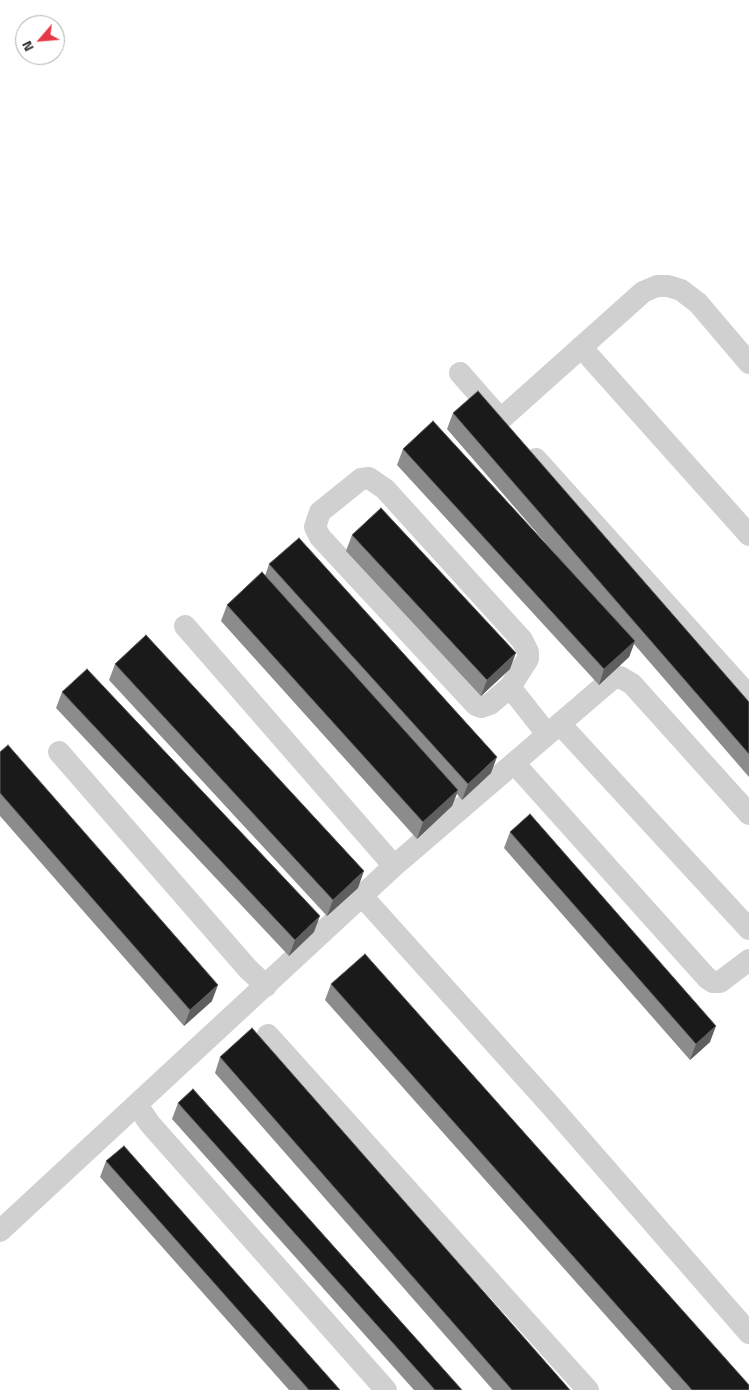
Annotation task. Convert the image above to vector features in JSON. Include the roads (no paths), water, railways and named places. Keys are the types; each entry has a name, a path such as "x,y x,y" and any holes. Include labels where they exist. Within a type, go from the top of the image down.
{"street":[{"path":"512,432 581,347 643,292 657,286 668,286 681,290 698,303 749,363"},
{"path":"581,347 749,535"},
{"path":"460,373 749,696"},
{"path":"361,478 369,478 385,489 522,640 528,652 528,659 510,687 490,704 481,707 476,705 320,537 315,527 320,512 361,478"},
{"path":"185,626 394,866"},
{"path":"0,1231 394,866 606,683 620,677 626,680 749,814"},
{"path":"510,687 749,929"},
{"path":"59,752 248,969 266,986"},
{"path":"514,763 707,978 713,982 726,979 749,960"},
{"path":"362,896 552,1107 749,1333"},
{"path":"268,1035 588,1390"},
{"path":"137,1105 150,1124 386,1390"}]}
